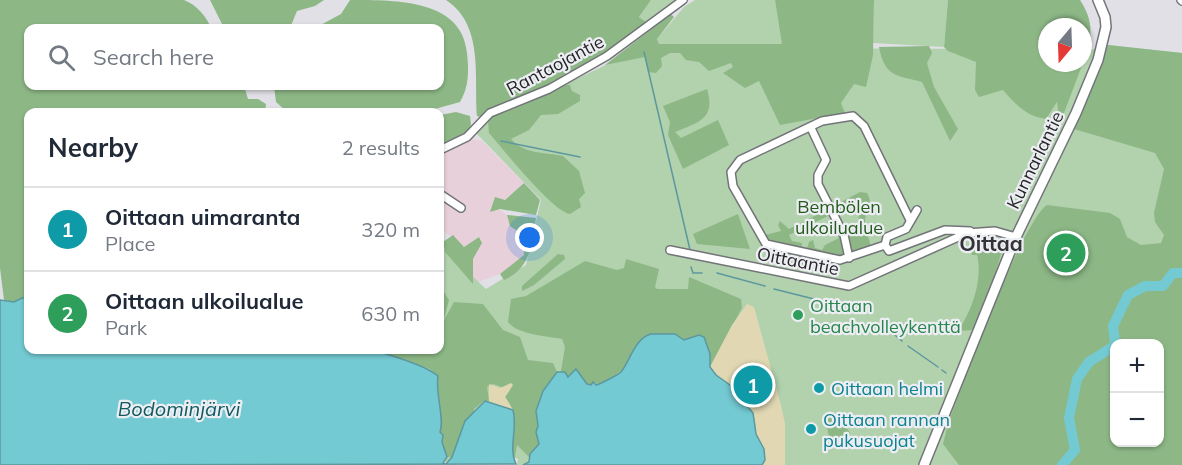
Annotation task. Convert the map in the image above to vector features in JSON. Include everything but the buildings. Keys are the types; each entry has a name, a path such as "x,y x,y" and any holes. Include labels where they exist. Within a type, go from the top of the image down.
{"main road":[{"name":"Kunnarlantie","path":"924,465 1016,237 1076,113 1098,60 1106,27 1105,17 1098,0"}],"street":[{"name":"Rantaojantie","path":"444,148 467,137 490,113 549,89 607,56 683,0"},
{"path":"885,244 849,258 834,259 765,244 733,186 731,172 740,160 835,118 853,116 859,119 910,220"},
{"path":"811,128 826,160 818,175 818,184 844,235 849,258"},
{"path":"444,197 461,208"},
{"path":"917,210 906,229 887,237 886,249 892,251 952,228 972,231"},
{"name":"Oittaantie","path":"670,250 849,286 972,231 995,231 1016,237"}],"shaded area":[{"path":"464,137 482,141 524,183 490,212 499,209 507,215 510,226 523,235 524,256 505,272 473,284 473,259 482,243 479,237 464,247 444,231 444,148"}],"green space":[{"path":"0,0 184,0 193,5 209,24 24,24 24,90 245,90 248,99 258,99 266,104 266,108 24,108 24,299 14,302 4,300 0,268"},
{"path":"210,0 324,0 315,6 297,11 292,24 222,24"},
{"path":"350,0 388,1 425,7 441,13 454,22 463,36 468,60 467,85 460,102 438,108 283,108 276,102 274,90 444,90 444,24 322,24 341,14"},
{"path":"446,0 651,0 639,17 649,24 636,34 553,83 480,117 477,116 475,52 472,37 458,11"},
{"path":"651,0 678,0 649,24 639,17"},
{"path":"695,0 775,0 783,44 659,44 657,39 684,7"},
{"path":"775,0 874,0 873,55 866,87 854,84 841,103 845,113 780,125 759,81 745,88 723,73 733,67 731,63 709,71 699,62 686,60 680,53 670,53 661,58 662,66 656,73 648,72 645,57 605,65 671,14 674,17 657,39 659,44 782,44"},
{"path":"874,0 948,0 944,47 873,43"},
{"path":"948,0 1080,0 1089,18 1038,18 1038,72 1080,72 1062,118 1059,116 1057,102 1046,119 1022,109 1003,90 979,97 975,90 976,62 948,51 944,47"},
{"name":"Bembölen ulkoilualue","path":"1108,45 1182,53 1182,270 1132,284 1060,465 762,465 765,459 754,423 543,436 528,465 517,465 518,459 511,456 450,465 443,460 442,426 375,354 444,354 444,250 486,289 526,265 541,200 475,132 489,121 641,48 1038,49 1038,72 1092,72 1092,49"},
{"path":"1108,45 1182,53 1182,465 959,465 943,444 948,424 1008,272 1036,217 1047,205 1110,213 1120,219 1127,237 1141,245 1161,243 1164,235 1155,222 1154,213 1164,169 1155,153 1074,129"},
{"path":"929,46 932,53 927,63 934,87 958,129 950,141 922,82 899,76 889,70 879,47"},
{"path":"565,85 570,85 572,91 580,95 580,101 558,114 541,115 529,130 511,139 522,148 563,156 579,171 585,193 579,199 581,207 570,214 552,203 516,165 489,133 488,120 492,116"},
{"path":"707,89 709,107 707,113 698,122 675,132 681,138 718,120 729,145 683,169 668,135 670,122 663,106"},
{"path":"456,112 470,116 471,125 467,135 444,145 444,114"},
{"path":"524,183 540,200 536,215 500,209 490,212 495,197 505,200"},
{"path":"860,192 867,193 870,201 865,221 871,246 852,254 847,237 861,228 858,220 862,204 855,200 837,213 833,206"},
{"path":"826,210 828,216 789,235 792,241 802,243 801,251 767,242 765,235 781,231 778,225 780,221 789,229"},
{"path":"738,214 750,249 697,244 693,234"},
{"path":"507,215 536,218 529,254 525,262 513,275 504,280 500,274 524,255 523,235 510,226"},
{"path":"839,229 846,256 806,252 809,242 813,240 815,248 822,250 825,245 839,238 836,230"},
{"path":"453,235 464,247 479,237 482,243 473,259 473,284 445,252 444,241"},
{"path":"985,238 1004,243 995,275 973,330 958,331 972,304 979,274 977,255 972,255 970,242"},
{"path":"789,253 831,261 830,265 804,266 800,271 784,261"},
{"path":"558,254 564,255 565,259 534,285 522,291 522,286"},
{"path":"626,259 659,269 655,287 657,289 688,289 689,277 741,299 742,308 710,367 704,338 684,340 647,335 621,371 603,384 593,383 591,385 587,384 576,369 568,377 561,371 565,347 562,339 519,330 508,322 511,299 526,296 585,261 617,270 624,268"},
{"path":"444,292 449,300 444,318"},
{"path":"454,302 483,304 503,330 520,337 528,360 553,363 557,372 536,411 539,443 531,459 517,445 514,462 512,454 513,414 511,405 505,397 510,390 493,384 487,387 489,401 484,401 474,409 474,415 464,423 452,457 447,457 442,442 443,434 440,432 437,375 430,369 384,354 444,354 444,320"},
{"path":"824,413 840,417 850,433 843,450 830,442"}],"sand":[{"path":"747,304 754,307 781,405 785,424 785,465 762,465 765,459 764,449 756,434 755,418 710,367 732,325"},
{"path":"511,383 513,385 505,397 513,410 489,401 489,384 500,388"}],"water":[{"name":"Bodominjärvi","path":"24,298 24,354 386,354 397,357 438,376 440,432 443,435 442,442 447,457 443,463 446,464 452,457 465,421 485,401 513,410 513,451 516,464 0,465 0,300 14,302"},
{"path":"675,334 684,340 699,335 704,337 710,354 710,367 716,375 730,385 753,413 756,434 764,449 765,460 762,465 523,465 529,462 530,454 539,444 536,432 538,426 536,411 543,391 557,372 565,372 568,377 576,369 587,384 591,385 593,382 596,385 621,372 637,345 645,336"}],"waterway":[{"path":"644,52 690,250"},
{"path":"501,141 580,157"},
{"path":"691,267 693,273 702,273"},
{"path":"717,273 765,286"},
{"path":"1114,339 1113,326 1128,295 1145,286 1163,286 1173,273 1182,273"},
{"path":"774,289 826,302 847,302"},
{"path":"890,331 902,341"},
{"path":"908,346 938,367"},
{"path":"1062,465 1075,450 1069,418 1077,379 1089,362 1110,349"},
{"path":"942,370 946,373"}],"place":[{"name":"Oittaan ulkoilualue","path":"1066,253"},
{"name":"Oittaan beachvolleykenttä","path":"798,315"},
{"name":"Oittaan uimaranta","path":"753,385"},
{"name":"Oittaan helmi","path":"819,388"},
{"name":"Oittaan rannan pukusuojat","path":"811,429"}],"district":[{"name":"Oittaa","path":"991,243"}]}
